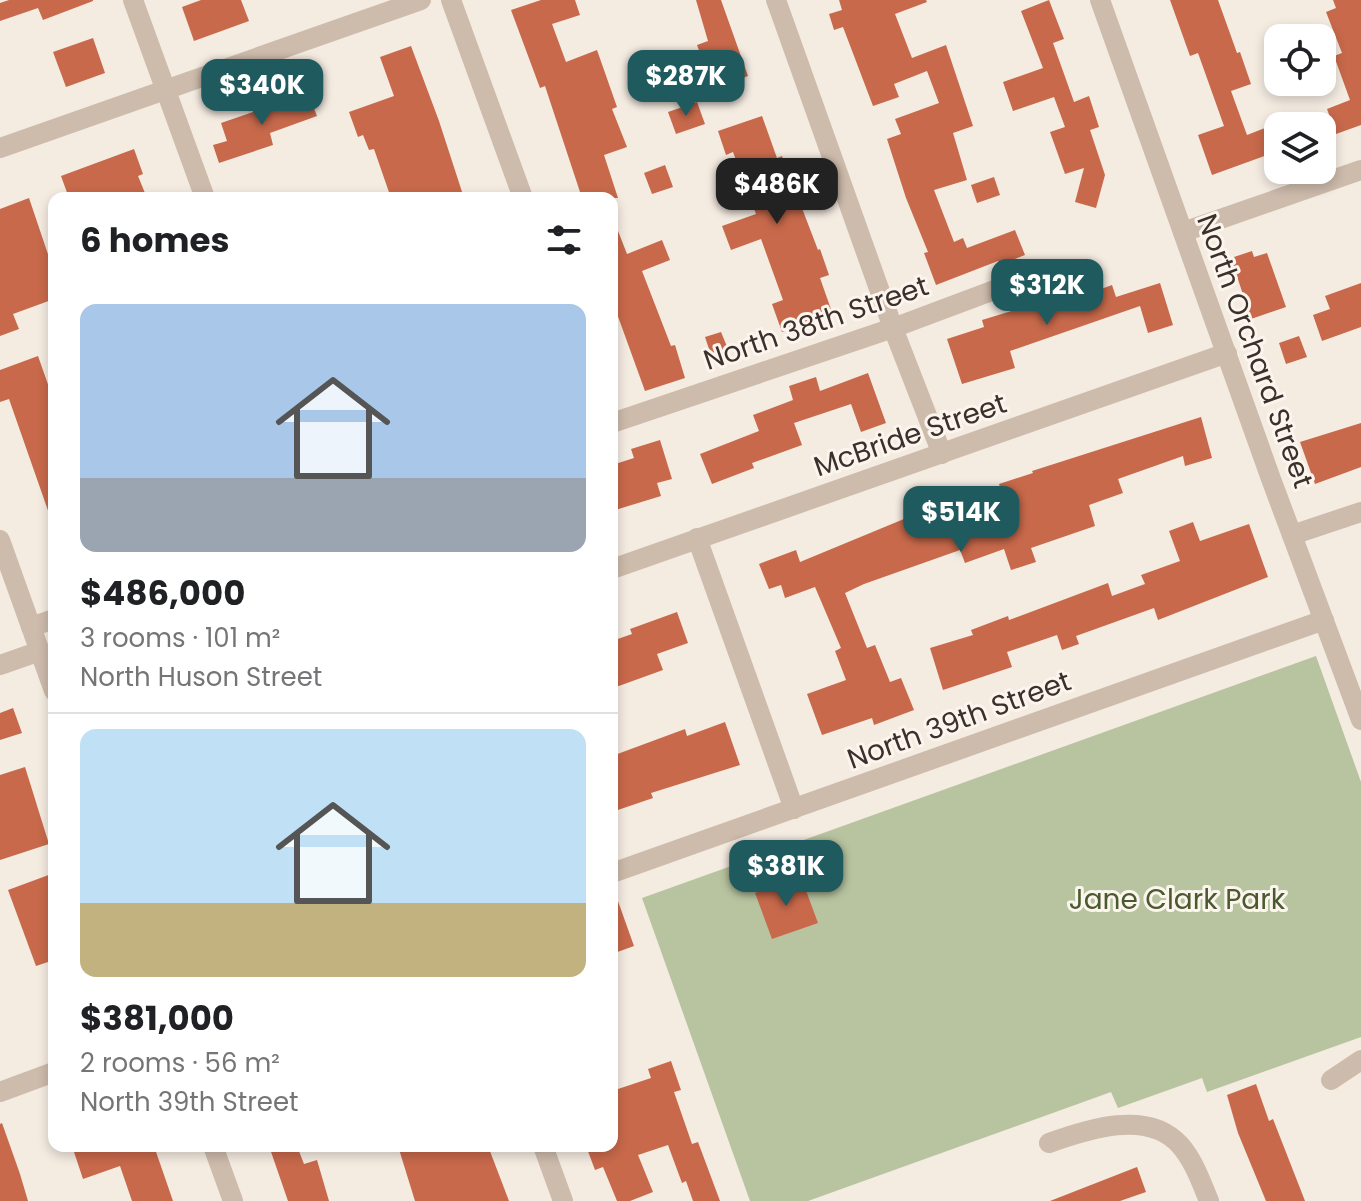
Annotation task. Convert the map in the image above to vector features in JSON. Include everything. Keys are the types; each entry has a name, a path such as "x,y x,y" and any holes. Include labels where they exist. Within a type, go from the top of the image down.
{"street":[{"path":"133,0 203,192"},
{"path":"0,148 421,0"},
{"path":"451,0 521,192"},
{"path":"776,0 893,328 942,454"},
{"name":"North Orchard Street","path":"1100,0 1361,720"},
{"path":"1183,232 1361,170"},
{"name":"North 38th Street","path":"618,421 893,328 1037,274"},
{"name":"McBride Street","path":"618,567 1227,353"},
{"path":"1292,535 1361,512"},
{"path":"697,538 794,809"},
{"path":"0,540 48,674"},
{"name":"North 39th Street","path":"618,871 1324,620"},
{"path":"31,627 48,621"},
{"path":"0,665 40,651"},
{"path":"1331,1080 1361,1060"},
{"path":"0,1092 48,1074"},
{"path":"1049,1143 1084,1131 1111,1127 1143,1126 1165,1133 1185,1152 1209,1201"},
{"path":"215,1152 233,1201"},
{"path":"545,1152 563,1201"}],"green space":[{"name":"Jane Clark Park","path":"1316,656 1361,782 1361,1037 1207,1092 1202,1078 1118,1108 1111,1092 808,1201 750,1201 642,898"}],"building":[{"path":"9,0 93,1 43,20 38,8 0,21 0,3"},
{"path":"201,0 241,0 249,21 194,41 182,7"},
{"path":"541,0 575,0 580,15 552,24 566,62 597,50 617,107 612,109 627,147 604,155 616,192 580,192 545,86 540,88 511,10"},
{"path":"696,0 721,0 748,76 713,89 697,45 708,41"},
{"path":"839,0 926,0 895,14 912,58 946,45 973,126 953,133 967,180 934,190 954,242 963,238 967,248 1015,230 1025,255 1000,265 998,261 936,285 924,253 928,252 887,139 901,134 895,119 939,103 927,71 894,84 899,97 873,106 843,27 834,30 829,14 842,10"},
{"path":"1049,0 1064,39 1053,43 1074,102 1089,96 1099,127 1090,130 1105,175 1096,208 1075,202 1084,168 1065,174 1050,132 1065,127 1054,97 1013,111 1003,82 1043,68 1021,11"},
{"path":"1170,0 1218,0 1251,84 1231,91 1247,135 1264,128 1264,156 1212,175 1198,135 1224,126 1198,53 1190,56"},
{"path":"1333,0 1361,0 1361,125 1336,134 1336,112 1328,112 1327,109 1350,100 1336,62 1336,55 1342,53 1336,38 1336,24 1331,24 1326,12 1336,8"},
{"path":"93,38 105,73 66,87 53,52"},
{"path":"411,46 462,192 389,192 374,149 369,150 363,135 358,137 349,112 394,96 380,57"},
{"path":"308,93 317,116 270,133 273,145 219,163 213,145 227,141 221,123"},
{"path":"697,102 705,124 676,134 668,112"},
{"path":"762,116 777,158 782,156 820,249 829,275 820,278 833,315 782,332 772,304 783,300 761,239 731,250 722,226 756,214 733,152 726,155 718,131"},
{"path":"134,149 143,174 138,176 145,192 67,192 61,176"},
{"path":"665,165 673,187 652,194 644,173"},
{"path":"994,177 1000,195 977,203 971,185"},
{"path":"29,198 48,254 48,301 13,314 19,329 0,336 0,209"},
{"path":"618,231 627,254 662,240 670,260 642,271 671,346 675,345 685,378 645,391 618,317"},
{"path":"1252,251 1254,257 1267,253 1286,307 1251,319 1231,258"},
{"path":"1160,283 1173,325 1148,333 1140,306 1010,351 1015,368 962,384 947,339 984,327 982,320 1028,306 1026,301 1050,292 1055,306 1112,285 1116,297"},
{"path":"1361,283 1361,327 1322,341 1313,315 1330,309 1325,296"},
{"path":"721,332 728,349 711,355 705,337"},
{"path":"1299,336 1307,357 1286,364 1279,343"},
{"path":"38,356 48,384 48,511 9,399 0,402 0,370"},
{"path":"868,373 886,423 861,432 851,404 794,423 802,445 752,463 754,468 712,484 700,454 759,431 753,415 793,400 789,386 816,377 820,391"},
{"path":"1201,417 1212,458 1185,466 1183,456 1118,479 1123,493 1089,505 1095,526 1031,548 1036,562 1011,570 1004,549 965,563 960,550 845,593 867,648 875,645 890,682 901,678 914,710 874,725 872,718 822,735 807,694 846,680 835,651 841,648 815,587 785,598 781,585 769,589 759,564 796,550 800,562 916,514 918,520 1001,490 999,484 1032,471"},
{"path":"1361,423 1361,467 1315,484 1300,442"},
{"path":"660,440 672,479 657,483 661,496 618,509 618,463 634,458 631,449"},
{"path":"1193,522 1200,541 1249,524 1268,577 1158,620 1154,608 1076,636 1079,644 1062,650 1057,635 1007,652 1012,667 943,690 930,648 973,635 971,630 1008,616 1009,620 1108,583 1112,596 1145,584 1141,575 1180,561 1169,531"},
{"path":"677,612 688,643 657,654 663,670 618,686 618,639 632,634 630,629"},
{"path":"13,708 22,733 0,740 0,713"},
{"path":"725,722 740,765 651,793 653,798 618,810 618,754 685,729 687,736"},
{"path":"25,767 48,844 0,860 0,775"},
{"path":"48,875 48,962 36,966 8,890"},
{"path":"801,877 818,923 772,939 755,893"},
{"path":"618,901 634,946 618,952"},
{"path":"671,1061 681,1090 674,1092 692,1144 698,1142 720,1201 693,1201 686,1181 682,1183 668,1145 638,1155 653,1192 630,1201 617,1201 603,1167 595,1170 588,1152 618,1152 618,1089 651,1078 648,1069"},
{"path":"1256,1084 1305,1201 1266,1201 1238,1133 1227,1095"},
{"path":"2,1123 20,1174 28,1201 0,1201"},
{"path":"74,1152 156,1152 173,1201 132,1201 120,1166 83,1179"},
{"path":"271,1152 299,1152 304,1164 317,1160 329,1201 288,1201"},
{"path":"400,1152 490,1152 509,1201 415,1201"},
{"path":"1137,1167 1146,1192 1120,1201 1050,1201"}]}
